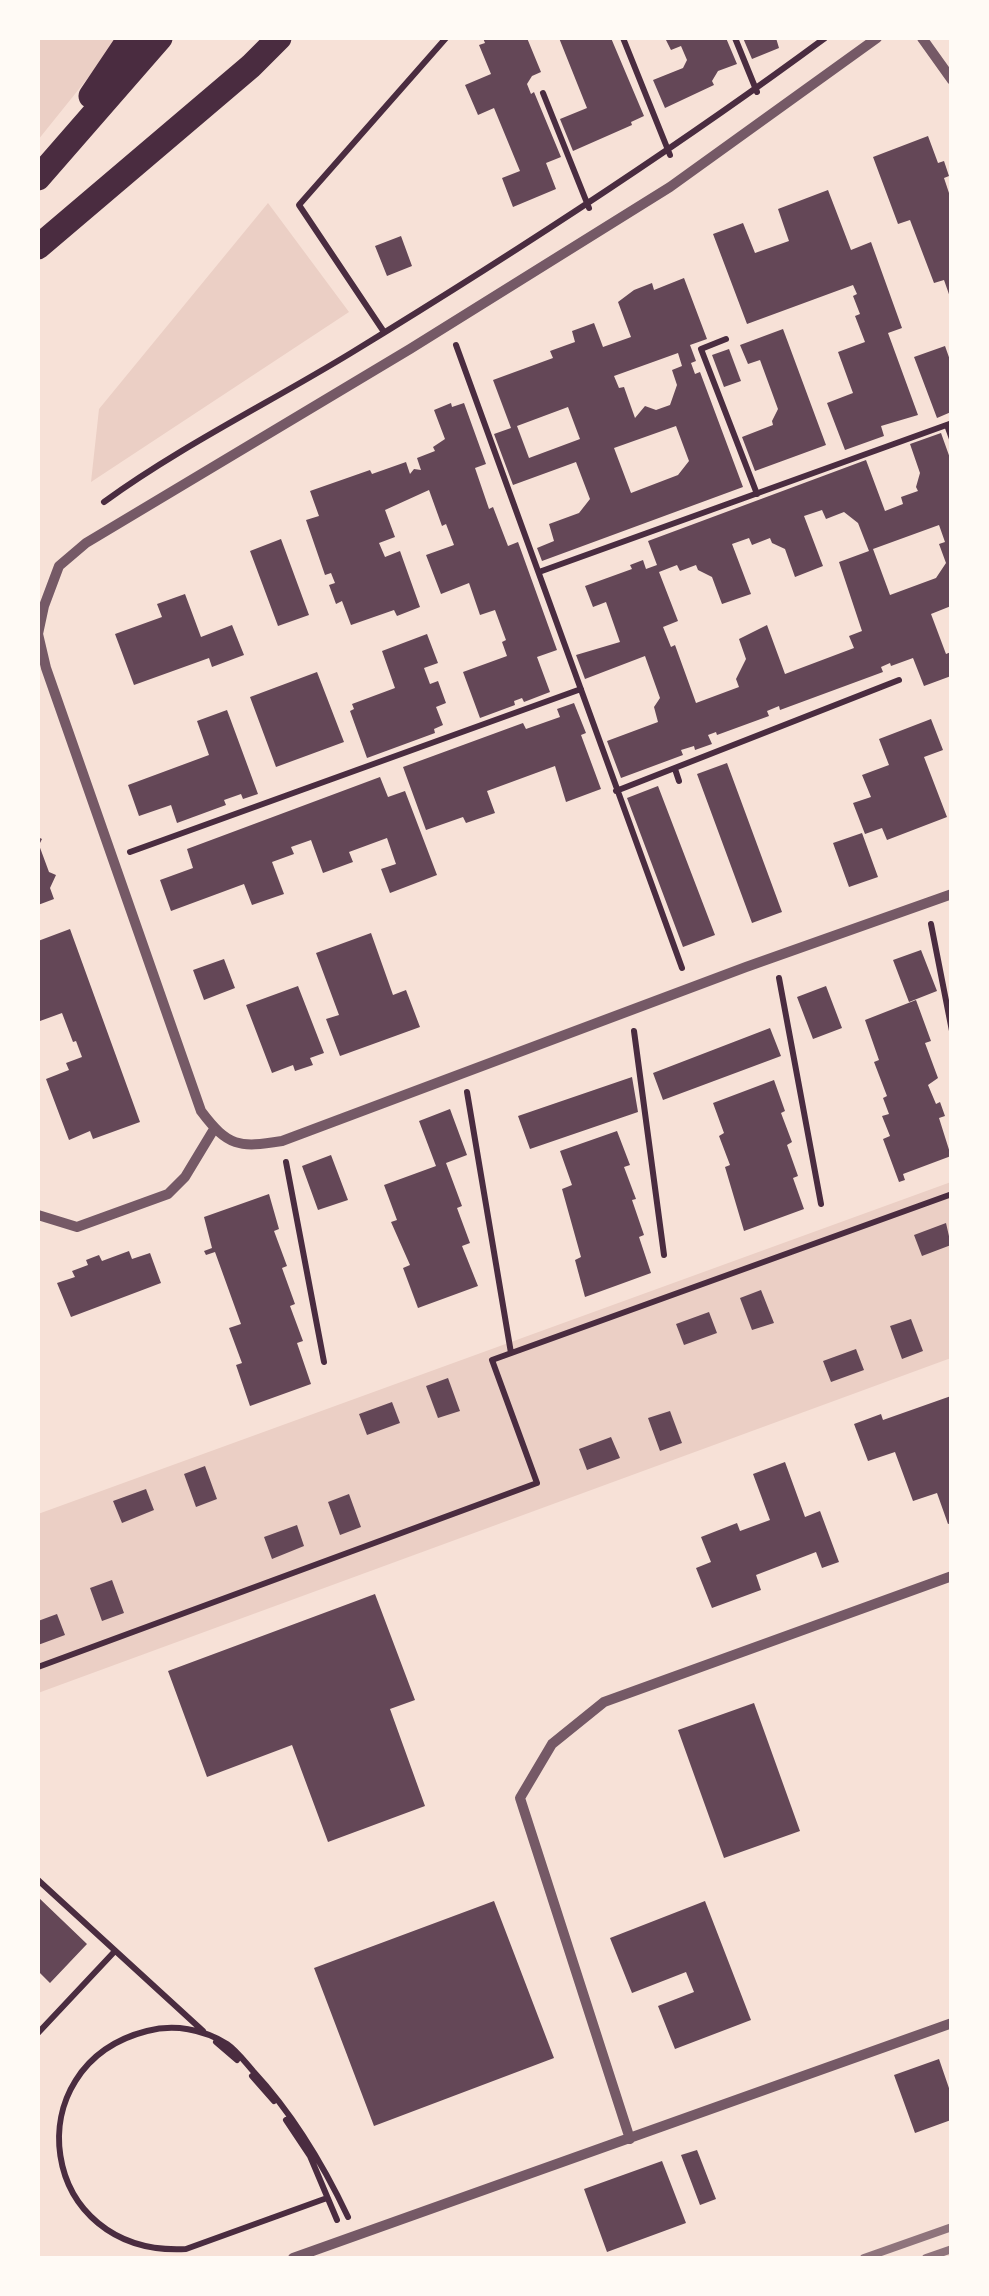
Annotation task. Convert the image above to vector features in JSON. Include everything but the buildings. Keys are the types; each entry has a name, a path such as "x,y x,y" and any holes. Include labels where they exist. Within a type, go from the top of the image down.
{"main road":[{"path":"38,177 130,38"},
{"path":"38,177 160,38"},
{"path":"38,248 279,38"}],"street":[{"path":"877,38 680,180 600,232 86,543 59,566 38,634 46,668 200,1112 227,1141 249,1146 282,1141 952,894"},
{"path":"922,38 952,80"},
{"path":"38,1216 77,1227 168,1194 185,1177 214,1129"},
{"path":"630,2139 520,1798 552,1744 604,1702 952,1576"},
{"path":"293,2258 952,2023"}],"path":[{"path":"384,332 299,205 446,38"},
{"path":"623,38 680,180"},
{"path":"735,38 768,116"},
{"path":"95,508 139,476 588,206 825,38"},
{"path":"543,92 600,232"},
{"path":"449,325 690,988"},
{"path":"726,340 701,349 757,494"},
{"path":"538,572 949,424 952,438"},
{"path":"616,791 899,680"},
{"path":"112,859 580,690"},
{"path":"675,768 679,781"},
{"path":"927,904 952,1031"},
{"path":"775,957 821,1204"},
{"path":"631,1010 664,1255"},
{"path":"464,1071 511,1353"},
{"path":"282,1141 324,1362"},
{"path":"38,1667 537,1483 492,1360 952,1194"},
{"path":"38,1880 175,2008 236,2058 276,2104 310,2156 328,2198 186,2249 137,2246 94,2222 66,2180 60,2156 62,2118 74,2083 109,2046 131,2035 168,2028 206,2033 230,2046 271,2090 324,2166 353,2228"},
{"path":"38,2033 115,1952"}],"shaded area":[{"path":"38,38 120,38 38,140"},
{"path":"268,203 349,312 91,482 99,409"},
{"path":"951,1182 951,1358 38,1693 38,1514"}],"railway":[{"path":"864,2258 952,2227"},
{"path":"926,2258 952,2249"}]}
